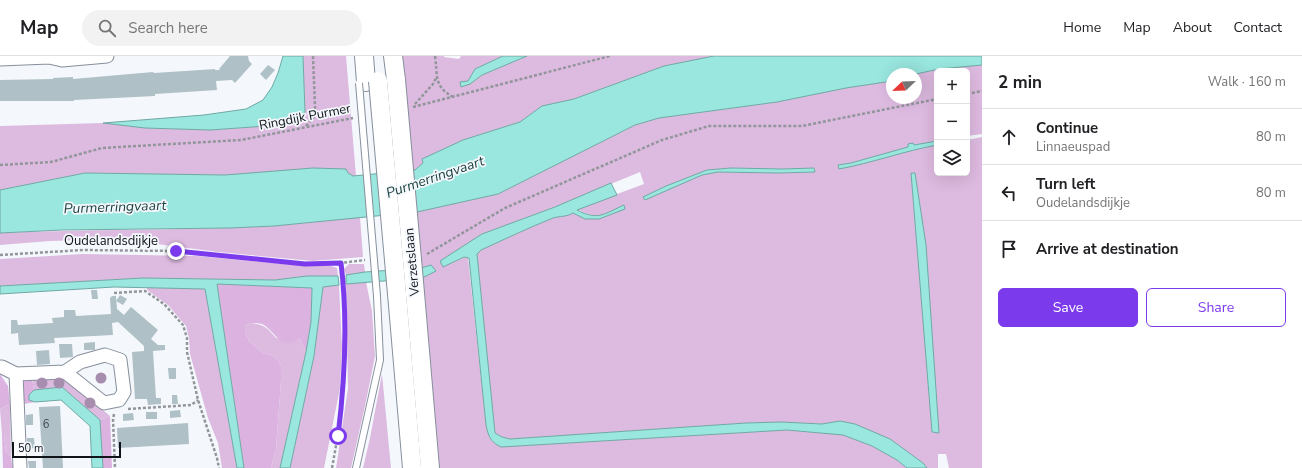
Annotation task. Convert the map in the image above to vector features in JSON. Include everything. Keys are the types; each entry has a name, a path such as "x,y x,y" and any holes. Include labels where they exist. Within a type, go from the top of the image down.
{"main road":[{"name":"Verzetslaan","path":"364,56 365,81 401,468"},
{"name":"Verzetslaan","path":"365,81 375,56"},
{"name":"Verzetslaan","path":"393,56 430,468"},
{"name":"Verzetslaan","path":"386,295 412,468"}],"street":[{"path":"0,59 50,57 62,60 107,56"},
{"path":"0,367 16,374 65,372 80,362 104,355 120,360 124,392 119,400 104,404 65,372"},
{"path":"16,374 20,468"}],"lane":[{"path":"356,468 380,360 386,295"}],"path":[{"path":"305,126 314,117 313,56"},
{"path":"435,56 436,78 439,85 444,91 453,97"},
{"path":"436,78 433,84 412,107 610,56"},
{"path":"970,93 982,91"},
{"path":"426,254 505,208 662,140 709,126 802,126 934,101"},
{"name":"Ringdijk Purmer","path":"0,166 51,162 102,148 241,140 360,116"},
{"name":"Oudelandsdijkje","path":"0,255 83,250 176,251 305,264 372,260"},
{"path":"332,468 344,393 346,351 341,263"},
{"path":"114,293 146,292 164,304 183,325 187,338 187,352 198,400 217,458 218,468"},
{"path":"119,400 125,409 191,405 198,400"},
{"path":"115,468 113,419 119,400"}],"shaded area":[{"path":"303,56 346,56 356,176 348,173 225,175 85,173 0,190 0,126 103,123 145,128 210,130 295,124 305,112"},
{"path":"401,56 444,56 459,59 461,56 503,56 475,69 468,81 470,84 482,75 527,56 714,56 664,66 574,99 542,106 520,122 463,140 422,160 423,163 412,171"},
{"path":"982,65 982,134 970,136 970,68 950,68"},
{"path":"934,70 934,142 914,145 913,143 909,147 851,163 838,165 839,168 851,166 934,146 934,176 970,176 970,139 982,137 982,468 949,468 946,454 938,454 938,468 927,468 923,463 890,439 840,421 822,424 781,422 746,423 510,439 495,433 477,254 481,250 553,218 566,216 573,212 581,216 594,219 611,215 625,208 624,205 606,214 596,216 584,213 577,209 644,184 640,172 555,207 482,234 443,267 465,257 468,258 486,425 492,441 501,447 787,430 843,435 872,446 897,460 907,468 437,468 417,212 498,194 635,125 659,118 777,102 846,88 886,82 886,104 922,104 922,73","holes":["731,168 814,168 815,172 718,172 702,175 643,197 707,170","911,173 939,433 932,432"]},
{"path":"360,217 363,257 313,261 218,252 119,239 50,241 0,245 0,233 238,228"},
{"path":"83,254 197,256 295,265 331,266 337,268 338,276 307,276 275,280 143,278 0,286 0,259"},
{"path":"349,264 364,264 365,272 346,275 344,269"},
{"path":"366,282 372,311 375,356 351,468 336,468 348,388 346,284"},
{"path":"217,284 312,288 311,322 306,352 300,339 293,342 282,341 262,324 249,323 245,326 245,332 250,342 263,353 271,355 278,360 281,366 276,449 271,468 244,468"},
{"path":"339,285 342,348 340,388 324,468 290,468 314,356 323,287"},
{"path":"147,287 205,289 237,468 222,468 218,443 208,418 190,354 189,338 186,326 168,305 147,290"},
{"path":"249,323 258,324 264,327 276,338 300,339 306,352 280,468 271,468 276,449 281,366 278,360 271,355 263,353 250,342 245,332 245,326"},
{"path":"0,374 8,386 10,404 0,409"},
{"path":"382,374 391,468 363,468 370,438"},
{"path":"65,378 110,416 100,420 62,387 34,390 32,379"},
{"path":"32,379 34,390 29,395 29,400 35,402 24,404 21,381"},
{"path":"10,404 11,456 6,453 4,434 2,434 0,409"},
{"path":"110,416 112,468 103,468 100,420"},
{"path":"2,434 4,434 6,453 11,456 14,468 3,468"}],"water":[{"path":"283,56 303,56 305,112 301,119 295,124 210,130 145,128 103,123 204,115 246,109 263,100 272,87"},
{"path":"503,56 527,56 482,75 470,84 461,87 460,82 468,81 475,69"},
{"name":"Purmerringvaart","path":"714,56 982,56 982,65 934,68 934,70 922,73 922,68 886,68 886,82 846,88 777,102 659,118 635,125 498,194 417,212 274,226 62,230 0,233 0,190 85,173 225,175 313,168 346,169 348,173 353,176 415,170 423,163 422,159 463,140 520,122 542,106 574,99 664,66"},
{"path":"934,142 934,146 839,169 838,165 851,163 908,147 908,144 913,143 914,145"},
{"path":"731,168 814,168 815,172 718,172 702,175 645,200 643,197 707,170"},
{"path":"911,173 915,173 926,245 939,433 932,432"},
{"path":"611,183 617,195 577,210 596,216 624,205 625,209 599,219 585,219 573,213 553,218 481,250 477,254 495,433 510,439 746,423 781,422 822,424 840,421 855,424 890,439 923,463 927,468 907,468 897,460 872,446 843,435 787,430 501,447 494,443 489,435 486,425 469,258 464,257 443,267 440,261 482,234 555,207"},
{"path":"431,265 436,271 422,278 346,284 346,275 365,272 421,268"},
{"path":"307,276 338,276 339,285 323,287 314,356 290,468 280,468 306,352 311,322 312,288 217,284 244,468 237,468 205,289 114,287 0,294 0,286 143,278 275,280"},
{"path":"62,387 100,420 103,468 92,468 90,426 61,400 35,402 29,400 29,395 34,390"}],"building":[{"path":"230,56 248,56 249,61 252,64 235,83 232,80 216,81 217,90 155,94 155,96 74,101 0,101 0,80 73,77 73,79 153,72 220,70 219,69"},
{"path":"268,65 275,70 266,80 260,74"},
{"path":"91,290 97,290 98,299 92,299"},
{"path":"120,295 127,299 123,305 116,301"},
{"path":"112,296 116,296 117,309 124,315 131,307 158,330 151,339 158,345 165,345 165,350 153,351 156,398 161,398 161,404 148,405 147,399 135,399 132,352 144,351 144,346 118,322 112,323 113,335 54,338 55,343 19,345 18,333 11,334 11,320 17,320 18,325 53,323 52,318 64,317 64,310 75,310 76,316 111,314 110,298"},
{"path":"95,342 95,350 84,350 84,343"},
{"path":"59,344 72,344 73,357 60,358"},
{"path":"49,350 50,364 37,365 36,351"},
{"path":"168,368 176,368 176,379 169,379"},
{"path":"172,395 177,395 178,404 172,404"},
{"path":"60,406 63,468 43,468 39,407"},
{"path":"180,410 181,417 170,418 170,411"},
{"path":"146,412 157,412 157,419 146,419"},
{"path":"133,413 134,420 123,421 123,414"},
{"path":"33,414 33,425 26,425 26,415"},
{"path":"188,423 189,444 118,448 117,428"},
{"path":"27,438 34,438 35,448 27,449"},
{"path":"28,461 36,461 36,468 29,468"}],"route":[{"path":"176,251 305,264 341,263 346,351 344,393 338,436"}]}
